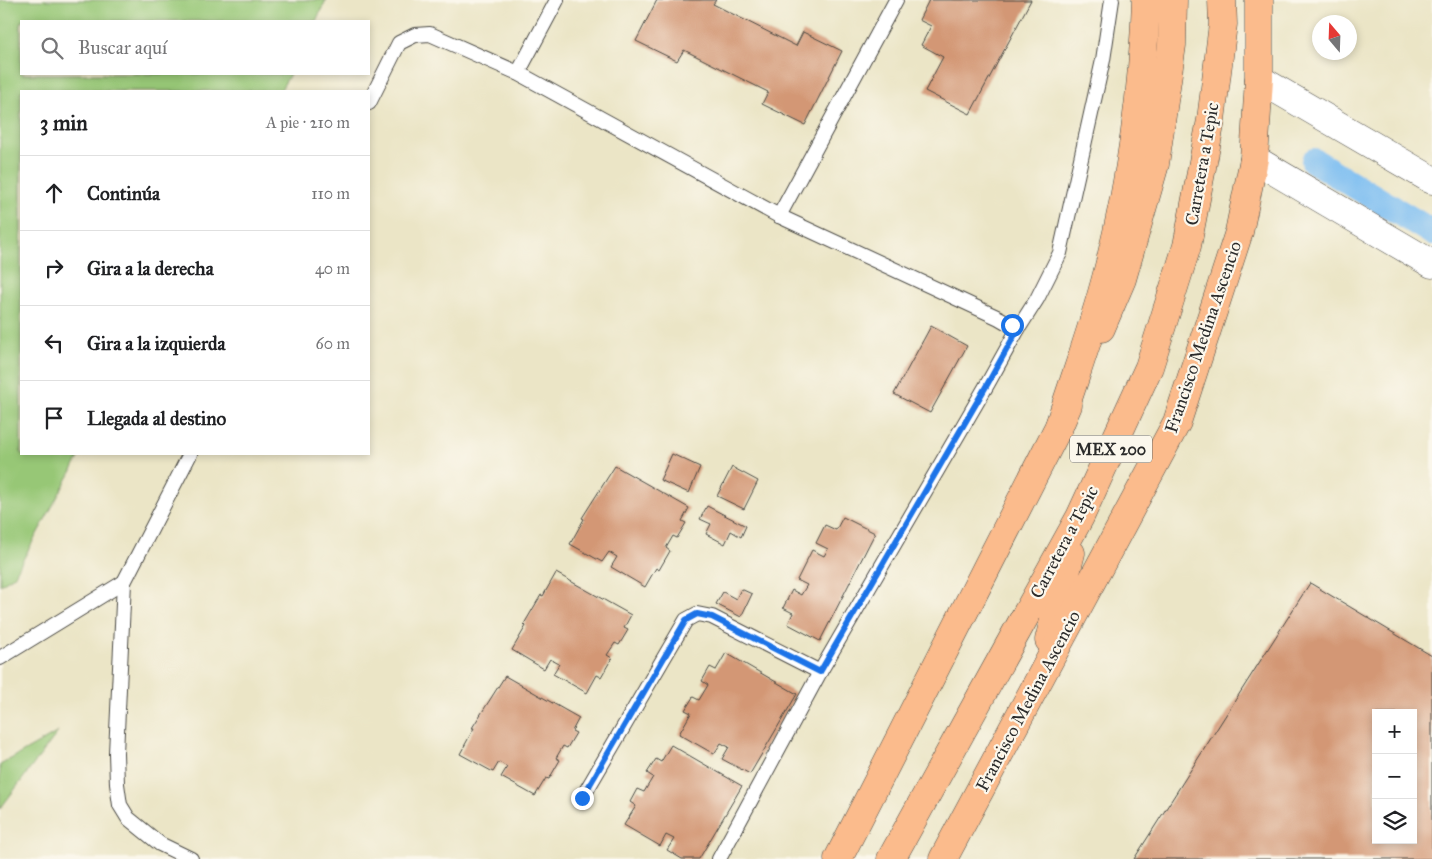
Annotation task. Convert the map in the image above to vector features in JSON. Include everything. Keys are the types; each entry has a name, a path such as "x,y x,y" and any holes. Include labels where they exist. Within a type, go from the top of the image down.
{"highway":[{"path":"1059,426 1107,274 1121,214 1131,159 1139,96 1145,40 1146,0"},
{"name":"MEX 200","path":"838,859 1059,426 1122,280 1155,164 1172,45 1173,0"},
{"name":"Carretera a Tepic","path":"891,859 1080,517 1148,367 1187,246 1211,120 1223,24 1222,0"},
{"name":"Francisco Medina Ascencio","path":"943,859 1177,422 1240,232 1254,158 1259,79 1259,0"},
{"path":"1039,680 1080,517"}],"street":[{"path":"1259,79 1432,180"},
{"path":"1254,158 1432,264"}],"lane":[{"path":"518,73 556,0"},
{"path":"780,216 896,0"},
{"path":"719,859 820,672 1018,329 1037,300 1060,253 1103,60 1112,0"},
{"path":"370,101 400,42 415,34 430,34 518,73 780,216 999,318 1018,329"},
{"path":"189,455 124,582 116,753 120,804 128,818 160,844 191,859"},
{"path":"0,658 124,582"},
{"path":"582,798 686,620 697,614 712,617 820,672"}],"green space":[{"path":"0,0 326,0 316,20 20,20 20,75 289,75 281,90 20,90 20,455 80,455 14,576 0,585"},
{"path":"58,732 0,809 0,765"}],"building":[{"path":"657,0 716,0 713,4 796,46 803,32 842,51 805,125 762,104 768,92 684,50 677,61 636,41"},
{"path":"929,0 1031,0 970,114 925,91 943,57 921,45 931,26 919,20"},
{"path":"931,326 967,346 930,413 894,394"},
{"path":"672,454 700,467 689,493 660,480"},
{"path":"615,466 689,508 682,521 686,523 677,538 673,536 666,548 670,551 659,570 656,568 645,587 611,567 617,557 609,552 602,562 570,544 584,519 582,518"},
{"path":"732,467 758,481 744,509 717,496"},
{"path":"707,506 746,526 741,537 731,531 725,544 706,534 711,524 700,519"},
{"path":"843,517 875,533 820,641 788,624 793,613 783,608 792,590 801,595 807,585 797,580 812,550 824,556 828,549 816,543 825,525 836,530"},
{"path":"556,573 631,615 624,628 628,630 619,645 615,643 607,655 612,658 601,677 597,675 587,693 553,674 559,664 550,659 544,669 512,650 526,626 524,624"},
{"path":"1310,583 1432,656 1432,859 1134,859"},
{"path":"741,589 752,594 741,617 716,604 723,592 736,599"},
{"path":"726,653 797,694 750,774 722,759 729,747 721,743 714,754 679,734 691,713 685,710 693,697 699,700 708,685 702,681 710,667 716,670"},
{"path":"505,676 579,718 572,731 576,733 567,748 563,746 556,758 560,760 549,779 546,778 535,796 501,777 507,767 499,762 493,772 460,754 474,728 472,728"},
{"path":"671,745 742,786 699,859 682,859 667,850 674,839 666,835 660,846 624,825 636,806 630,802 637,789 644,792 653,777 647,773 656,759 661,762"}],"waterway":[{"path":"1314,161 1432,232"}],"route":[{"path":"582,798 686,620 697,614 712,617 820,672 1018,329 1012,325"}]}
